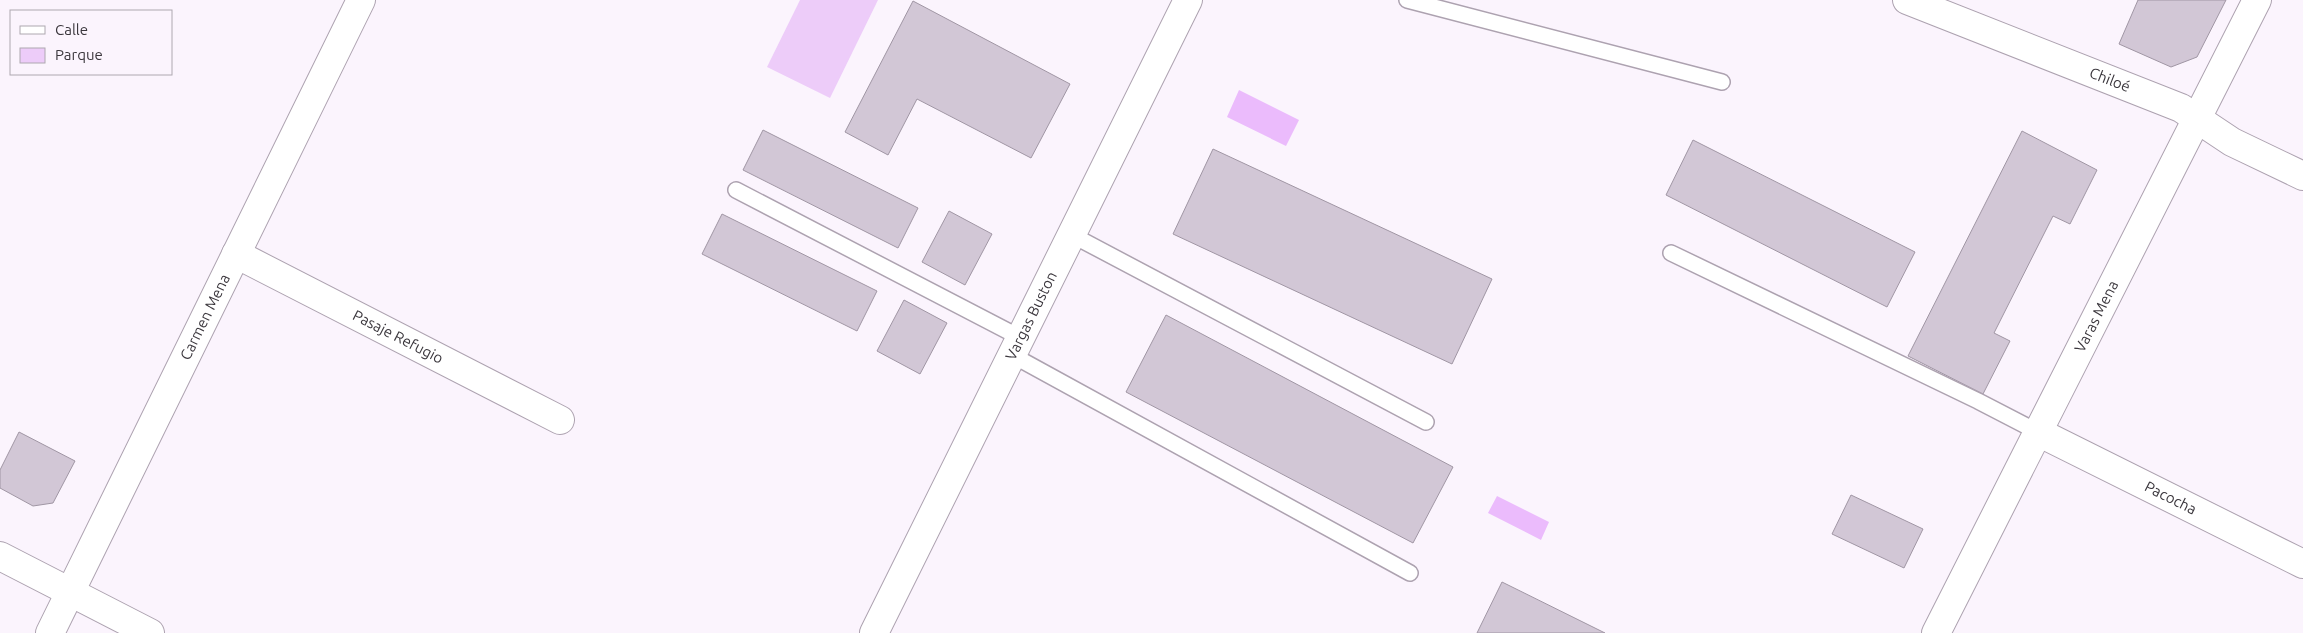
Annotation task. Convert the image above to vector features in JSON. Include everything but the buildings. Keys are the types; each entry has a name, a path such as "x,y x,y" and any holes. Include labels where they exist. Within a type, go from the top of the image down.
{"street":[{"name":"Carmen Mena","path":"50,633 361,0"},
{"name":"Vargas Buston","path":"874,633 1188,0"},
{"name":"Chiloé","path":"1907,0 2181,108 2232,142 2303,176"},
{"name":"Varas Mena","path":"1936,633 2195,118 2257,0"},
{"name":"Pasaje Refugio","path":"236,254 560,420"},
{"name":"Pacocha","path":"2038,432 2303,564"},
{"path":"0,556 150,633"}],"lane":[{"path":"1407,0 1722,82"},
{"path":"736,190 1016,346 1410,573"},
{"path":"1072,235 1426,422"},
{"path":"1671,253 2038,432"}],"green space":[{"path":"800,0 878,0 830,98 767,67"}],"shaded area":[{"path":"1239,90 1299,120 1286,146 1227,117"},
{"path":"1497,496 1549,522 1541,540 1488,513"}]}
